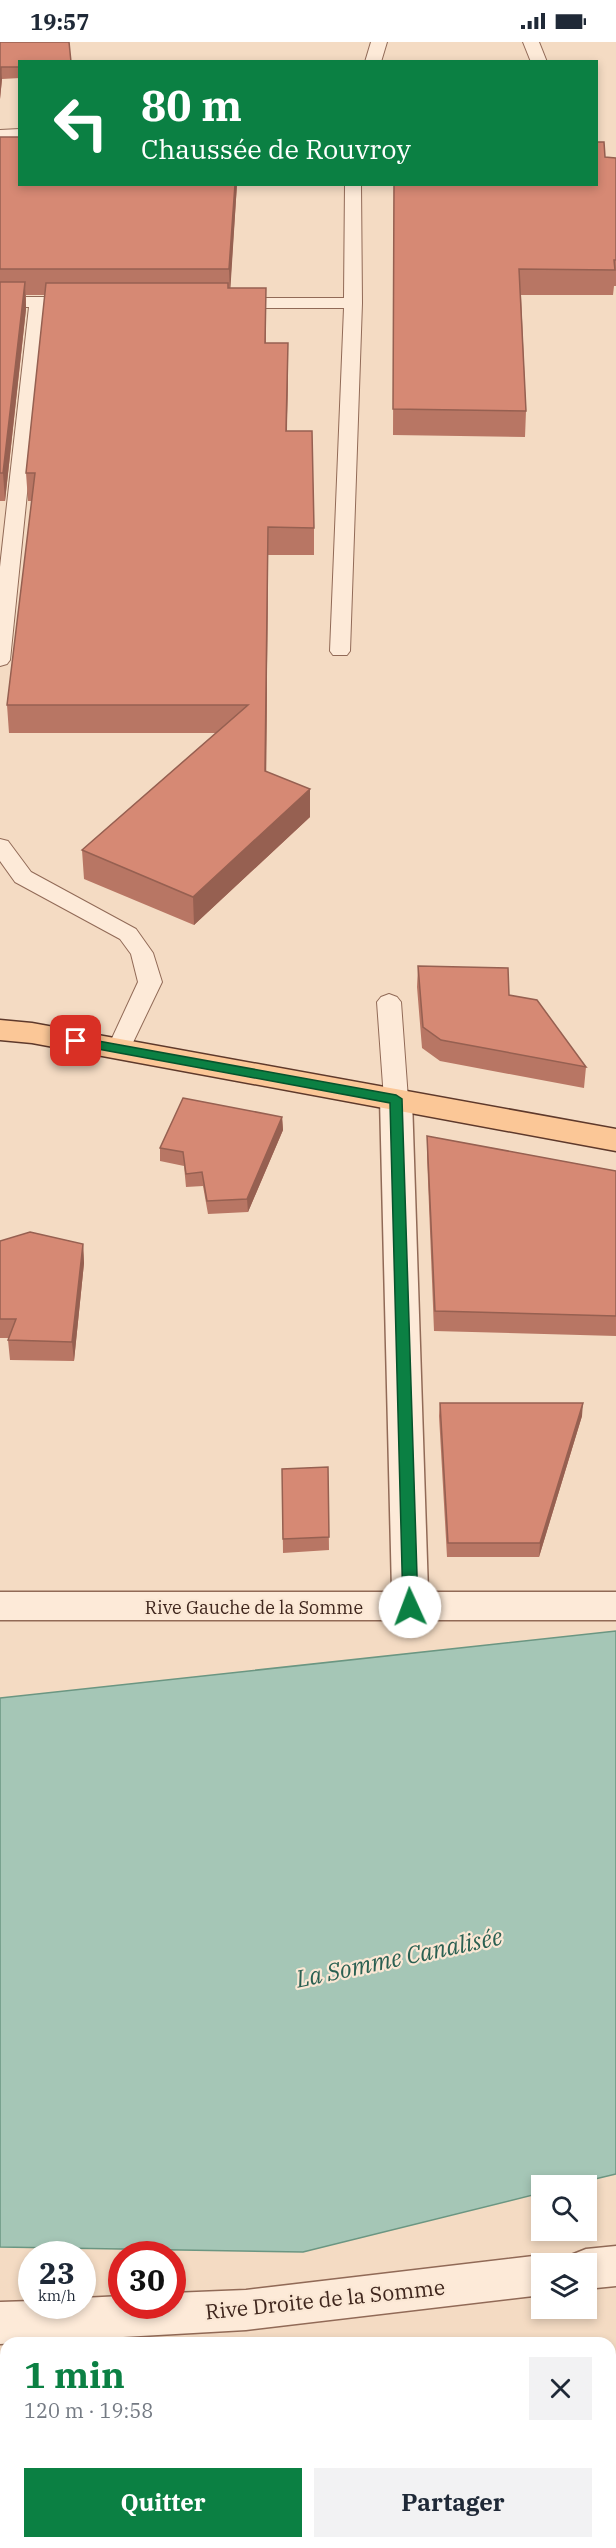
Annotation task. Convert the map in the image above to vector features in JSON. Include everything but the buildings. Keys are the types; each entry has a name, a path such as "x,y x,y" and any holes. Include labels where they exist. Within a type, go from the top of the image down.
{"main road":[{"path":"0,1022 32,1033"},
{"path":"0,1030 32,1033 616,1140"}],"street":[{"path":"396,1099 410,1607"},
{"name":"Rive Gauche de la Somme","path":"0,1606 616,1606"},
{"path":"597,2268 616,2266"},
{"name":"Rive Droite de la Somme","path":"0,2323 246,2310 531,2276"}],"lane":[{"path":"374,60 379,42"},
{"path":"531,42 538,60"},
{"path":"0,135 18,135"},
{"path":"340,651 353,303 353,186"},
{"path":"0,302 96,302"},
{"path":"0,660 4,586 38,302"},
{"path":"213,303 353,303"},
{"path":"0,846 23,878 128,934 142,953 150,982 119,1049"},
{"path":"389,1002 396,1099"}],"water":[{"name":"La Somme Canalisée","path":"616,1631 616,2174 597,2179 597,2175 531,2175 531,2195 303,2252 186,2250 186,2241 108,2241 108,2249 96,2249 96,2241 18,2241 18,2247 0,2247 0,1698"}],"route":[{"path":"76,1041 396,1099 410,1607"}]}
